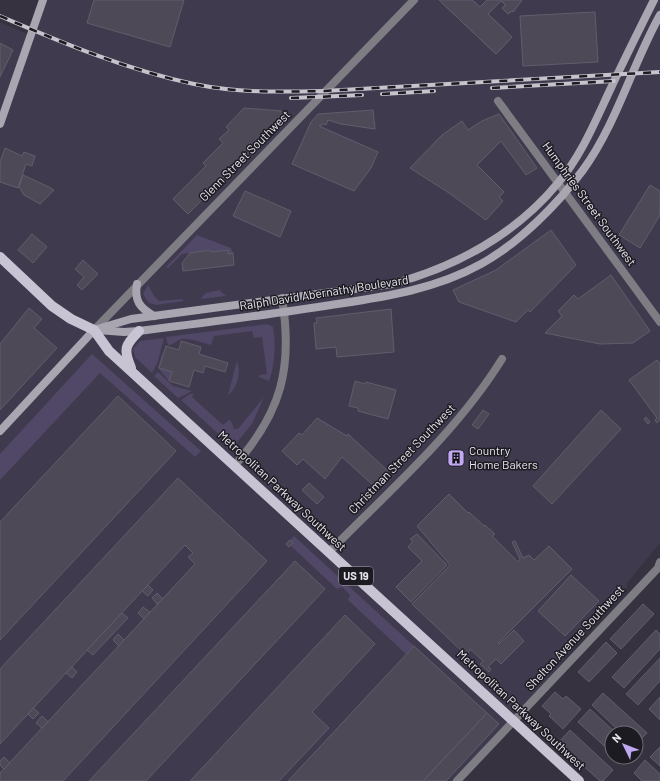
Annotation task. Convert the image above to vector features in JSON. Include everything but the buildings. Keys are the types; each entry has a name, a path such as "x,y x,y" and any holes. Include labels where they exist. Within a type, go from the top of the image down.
{"main road":[{"path":"0,124 43,0"},
{"name":"Ralph David Abernathy Boulevard","path":"94,330 131,319 392,284 441,268 479,250 525,217 558,183 591,132 654,0"},
{"name":"Ralph David Abernathy Boulevard","path":"94,330 124,332 139,331 284,313 390,296 423,289 480,264 516,240 565,192 583,170 602,138 660,15"},
{"path":"0,257 52,306 71,319 94,330 0,431"},
{"path":"137,284 136,292 138,302 144,310 154,316"},
{"name":"Metropolitan Parkway Southwest","path":"94,330 107,349 579,781"},
{"path":"132,372 126,355 126,348 130,340 139,331"}],"street":[{"name":"Glenn Street Southwest","path":"94,330 414,0"},
{"name":"Humphries Street Southwest","path":"498,101 660,322"},
{"path":"234,465 261,432 275,404 284,375 287,349 282,298"},
{"name":"Christman Street Southwest","path":"329,552 452,427 490,380 502,360"},
{"name":"Shelton Avenue Southwest","path":"457,781 658,568 660,562"}],"shaded area":[{"path":"40,0 660,0 660,543 626,584 628,586 603,613 515,719 458,781 0,781 0,22 29,35"},
{"path":"197,235 231,248 233,253 228,254 227,250 211,252 210,250 182,254 168,268 166,267"},
{"path":"148,285 154,296 159,301 182,299 184,301 156,305 149,303 143,294"},
{"path":"219,290 226,296 200,299 206,293"},
{"path":"267,324 273,327 274,340 274,362 269,381 259,377 259,375 267,374 262,337 254,338 252,331 214,336 211,345 193,340 182,339 168,345 166,337"},
{"path":"164,338 157,364 152,373 135,357 133,349 140,341"},
{"path":"92,354 201,451 195,457 100,373 0,480 0,454"},
{"path":"162,354 164,354 160,368 172,372 169,381 158,368"},
{"path":"237,361 239,370 238,379 234,388 228,395"},
{"path":"158,372 173,386 192,391 178,398 154,376"},
{"path":"190,394 194,394 192,397 223,425 229,420 231,421 234,429 238,429 264,397 252,424 233,447 181,400"},
{"path":"294,536 414,646 406,654 348,600 350,595 342,587 337,589 291,546 293,543 290,540"}],"railway":[{"path":"0,16 71,46 144,71 194,84 226,89 275,92 324,91 660,72"},
{"path":"492,88 614,81"},
{"path":"382,94 434,91"},
{"path":"291,98 362,95"}],"place":[{"name":"Country Home Bakers","path":"456,458"}]}
